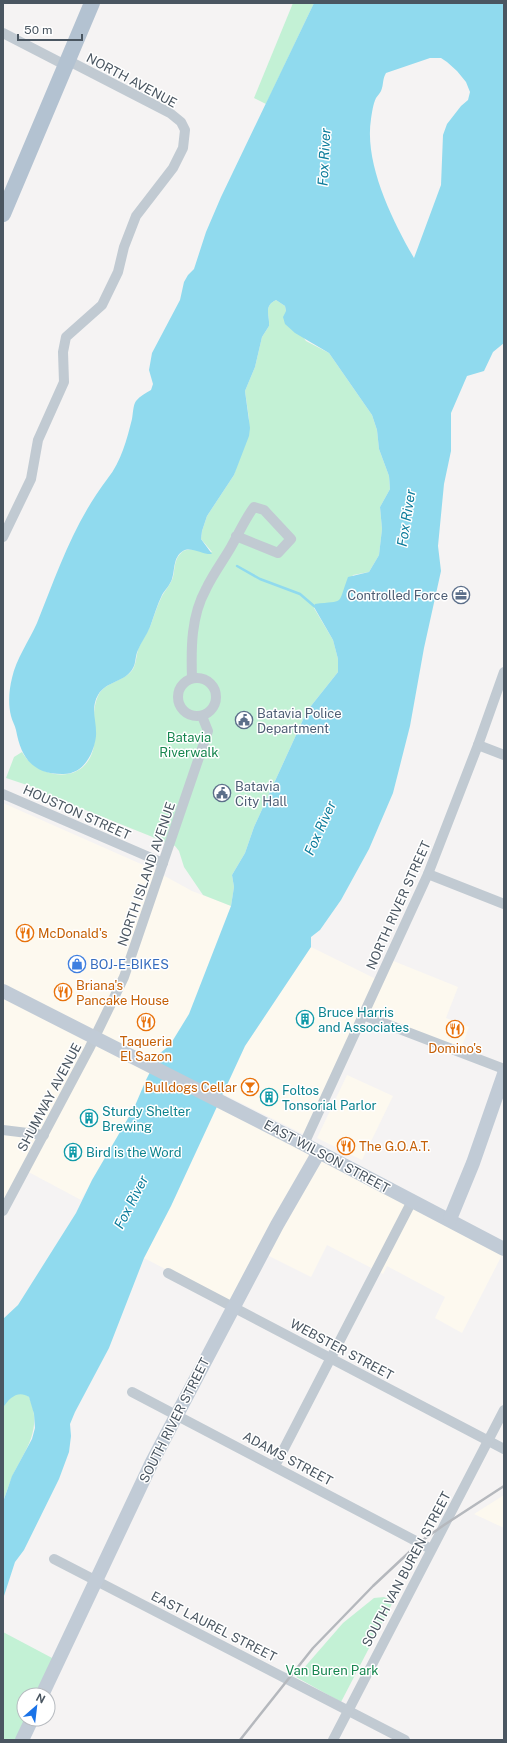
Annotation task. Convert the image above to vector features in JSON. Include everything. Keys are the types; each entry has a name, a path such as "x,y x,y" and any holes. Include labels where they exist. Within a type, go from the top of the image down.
{"main road":[{"path":"3,214 68,63 92,3"},
{"name":"EAST WILSON STREET","path":"3,991 304,1144 412,1201 450,1219 504,1249"},
{"path":"450,1219 473,1163 504,1074"},
{"name":"SOUTH RIVER STREET","path":"46,1687 152,1462 176,1415 277,1225 319,1152"},
{"path":"22,1740 28,1727"}],"street":[{"name":"NORTH AVENUE","path":"3,33 170,113 181,122 185,130 183,148 173,168 136,216 124,247 118,272 102,305 66,337 63,352 64,382 38,440 31,479 3,537"},
{"path":"192,678 191,654 196,613 205,590 236,536 254,507 264,510 292,539 278,553 236,536"},
{"name":"NORTH RIVER STREET","path":"304,1144 428,874 478,745 504,672"},
{"path":"192,678 208,681 215,690 215,702 212,708 202,716 195,716 184,712 178,701 179,688 183,683 192,678"},
{"name":"NORTH ISLAND AVENUE","path":"94,1037 124,977 164,863 208,731 202,716"},
{"path":"478,745 504,755"},
{"name":"HOUSTON STREET","path":"3,794 164,863"},
{"path":"428,874 504,904"},
{"path":"363,1015 504,1069"},
{"name":"SHUMWAY AVENUE","path":"3,1210 44,1135 94,1037"},
{"path":"3,1130 44,1135"},
{"path":"275,1466 412,1201"},
{"name":"WEBSTER STREET","path":"168,1273 504,1449"},
{"name":"ADAMS STREET","path":"132,1392 431,1549"},
{"name":"SOUTH VAN BUREN STREET","path":"333,1740 504,1410"},
{"name":"EAST LAUREL STREET","path":"54,1559 405,1740"}],"shaded area":[{"path":"3,803 150,868 192,891 231,906 189,1014 170,1045 159,1054 134,1108 81,1200 21,1168 3,1202"},
{"path":"311,947 376,979 303,1134 223,1094 245,1046"},
{"path":"391,960 458,987 446,1018 469,1027 461,1049 367,1013"},
{"path":"347,1075 393,1096 362,1160 317,1138"},
{"path":"217,1107 503,1253 462,1333 435,1318 445,1297 387,1266 383,1274 327,1245 311,1277 257,1250 229,1302 144,1258 171,1206"},
{"path":"504,1495 504,1528 474,1514"}],"green space":[{"path":"293,3 314,3 266,104 254,98"},
{"name":"Batavia Riverwalk","path":"276,300 285,306 286,311 306,341 329,353 372,415 377,430 379,449 389,476 390,489 380,507 382,529 379,555 369,572 353,575 340,600 337,602 320,605 314,608 333,640 338,659 338,672 307,711 254,827 245,853 232,875 234,887 231,906 203,895 184,867 179,851 175,846 48,795 42,790 6,778 14,757 22,752 35,766 54,774 73,773 88,761 94,745 94,712 98,696 105,687 125,677 133,669 139,648 150,627 162,596 172,580 175,564 179,555 188,550 212,552 201,539 202,531 207,516 234,475 249,419 245,391 255,367 262,337 269,326 268,308 272,302"},
{"path":"16,1394 25,1394 29,1397 33,1408 34,1429 13,1475 3,1502 3,1408 7,1400"},
{"name":"Van Buren Park","path":"384,1597 393,1602 341,1702 296,1677 343,1623 374,1598"},
{"path":"3,1632 54,1659 41,1687 16,1687 16,1727 22,1727 16,1740 3,1740"}],"water":[{"name":"Fox River","path":"314,3 504,3 504,343 493,352 484,371 467,376 451,413 451,451 444,484 438,546 441,571 424,648 410,726 393,793 369,849 341,900 320,930 311,937 311,947 245,1046 171,1206 144,1258 109,1348 75,1412 70,1424 71,1436 69,1452 59,1479 24,1550 15,1562 3,1599 3,1502 12,1476 32,1439 35,1428 34,1414 29,1397 21,1394 14,1396 3,1408 3,1319 18,1305 76,1213 92,1180 134,1108 159,1054 170,1045 189,1014 231,906 234,887 232,875 245,853 254,827 307,711 338,672 338,659 333,640 314,607 315,604 336,602 341,598 348,577 369,572 379,555 382,529 380,507 390,489 389,476 379,449 377,430 372,415 329,353 295,333 285,324 283,317 286,311 285,306 276,300 272,302 268,308 269,326 262,337 255,367 245,391 250,428 249,436 234,475 207,516 202,531 201,539 212,554 186,550 177,557 172,579 160,599 149,630 137,652 133,668 130,673 106,687 98,695 94,705 96,731 95,743 86,762 76,771 62,774 43,771 30,762 25,756 18,740 16,728 11,718 10,711 10,692 14,671 37,623 59,566 76,530 96,495 117,465 128,434 135,403 141,396 151,390 153,384 149,370 152,353 180,300 184,282 194,269 206,232 221,197","holes":["430,58 441,58 457,71 466,82 470,92 468,100 461,106 447,124 443,135 441,185 414,258 389,209 376,172 370,136 371,119 374,103 381,91 386,73"]}],"waterway":[{"path":"237,566 260,579 300,594 314,606"}],"railway":[{"path":"240,1740 313,1648 373,1586 420,1542 504,1486"}],"place":[{"name":"Controlled Force","path":"461,595"},
{"name":"Batavia Police Department","path":"244,720"},
{"name":"Batavia City Hall","path":"222,793"},
{"name":"McDonald's","path":"25,933"},
{"name":"BOJ-E-BIKES","path":"77,964"},
{"name":"Briana's Pancake House","path":"63,992"},
{"name":"Bruce Harris and Associates","path":"305,1019"},
{"name":"Taqueria El Sazon","path":"146,1022"},
{"name":"Domino's","path":"455,1029"},
{"name":"Bulldogs Cellar","path":"250,1087"},
{"name":"Foltos Tonsorial Parlor","path":"269,1097"},
{"name":"Sturdy Shelter Brewing","path":"89,1118"},
{"name":"The G.O.A.T.","path":"346,1146"},
{"name":"Bird is the Word","path":"73,1152"}]}
